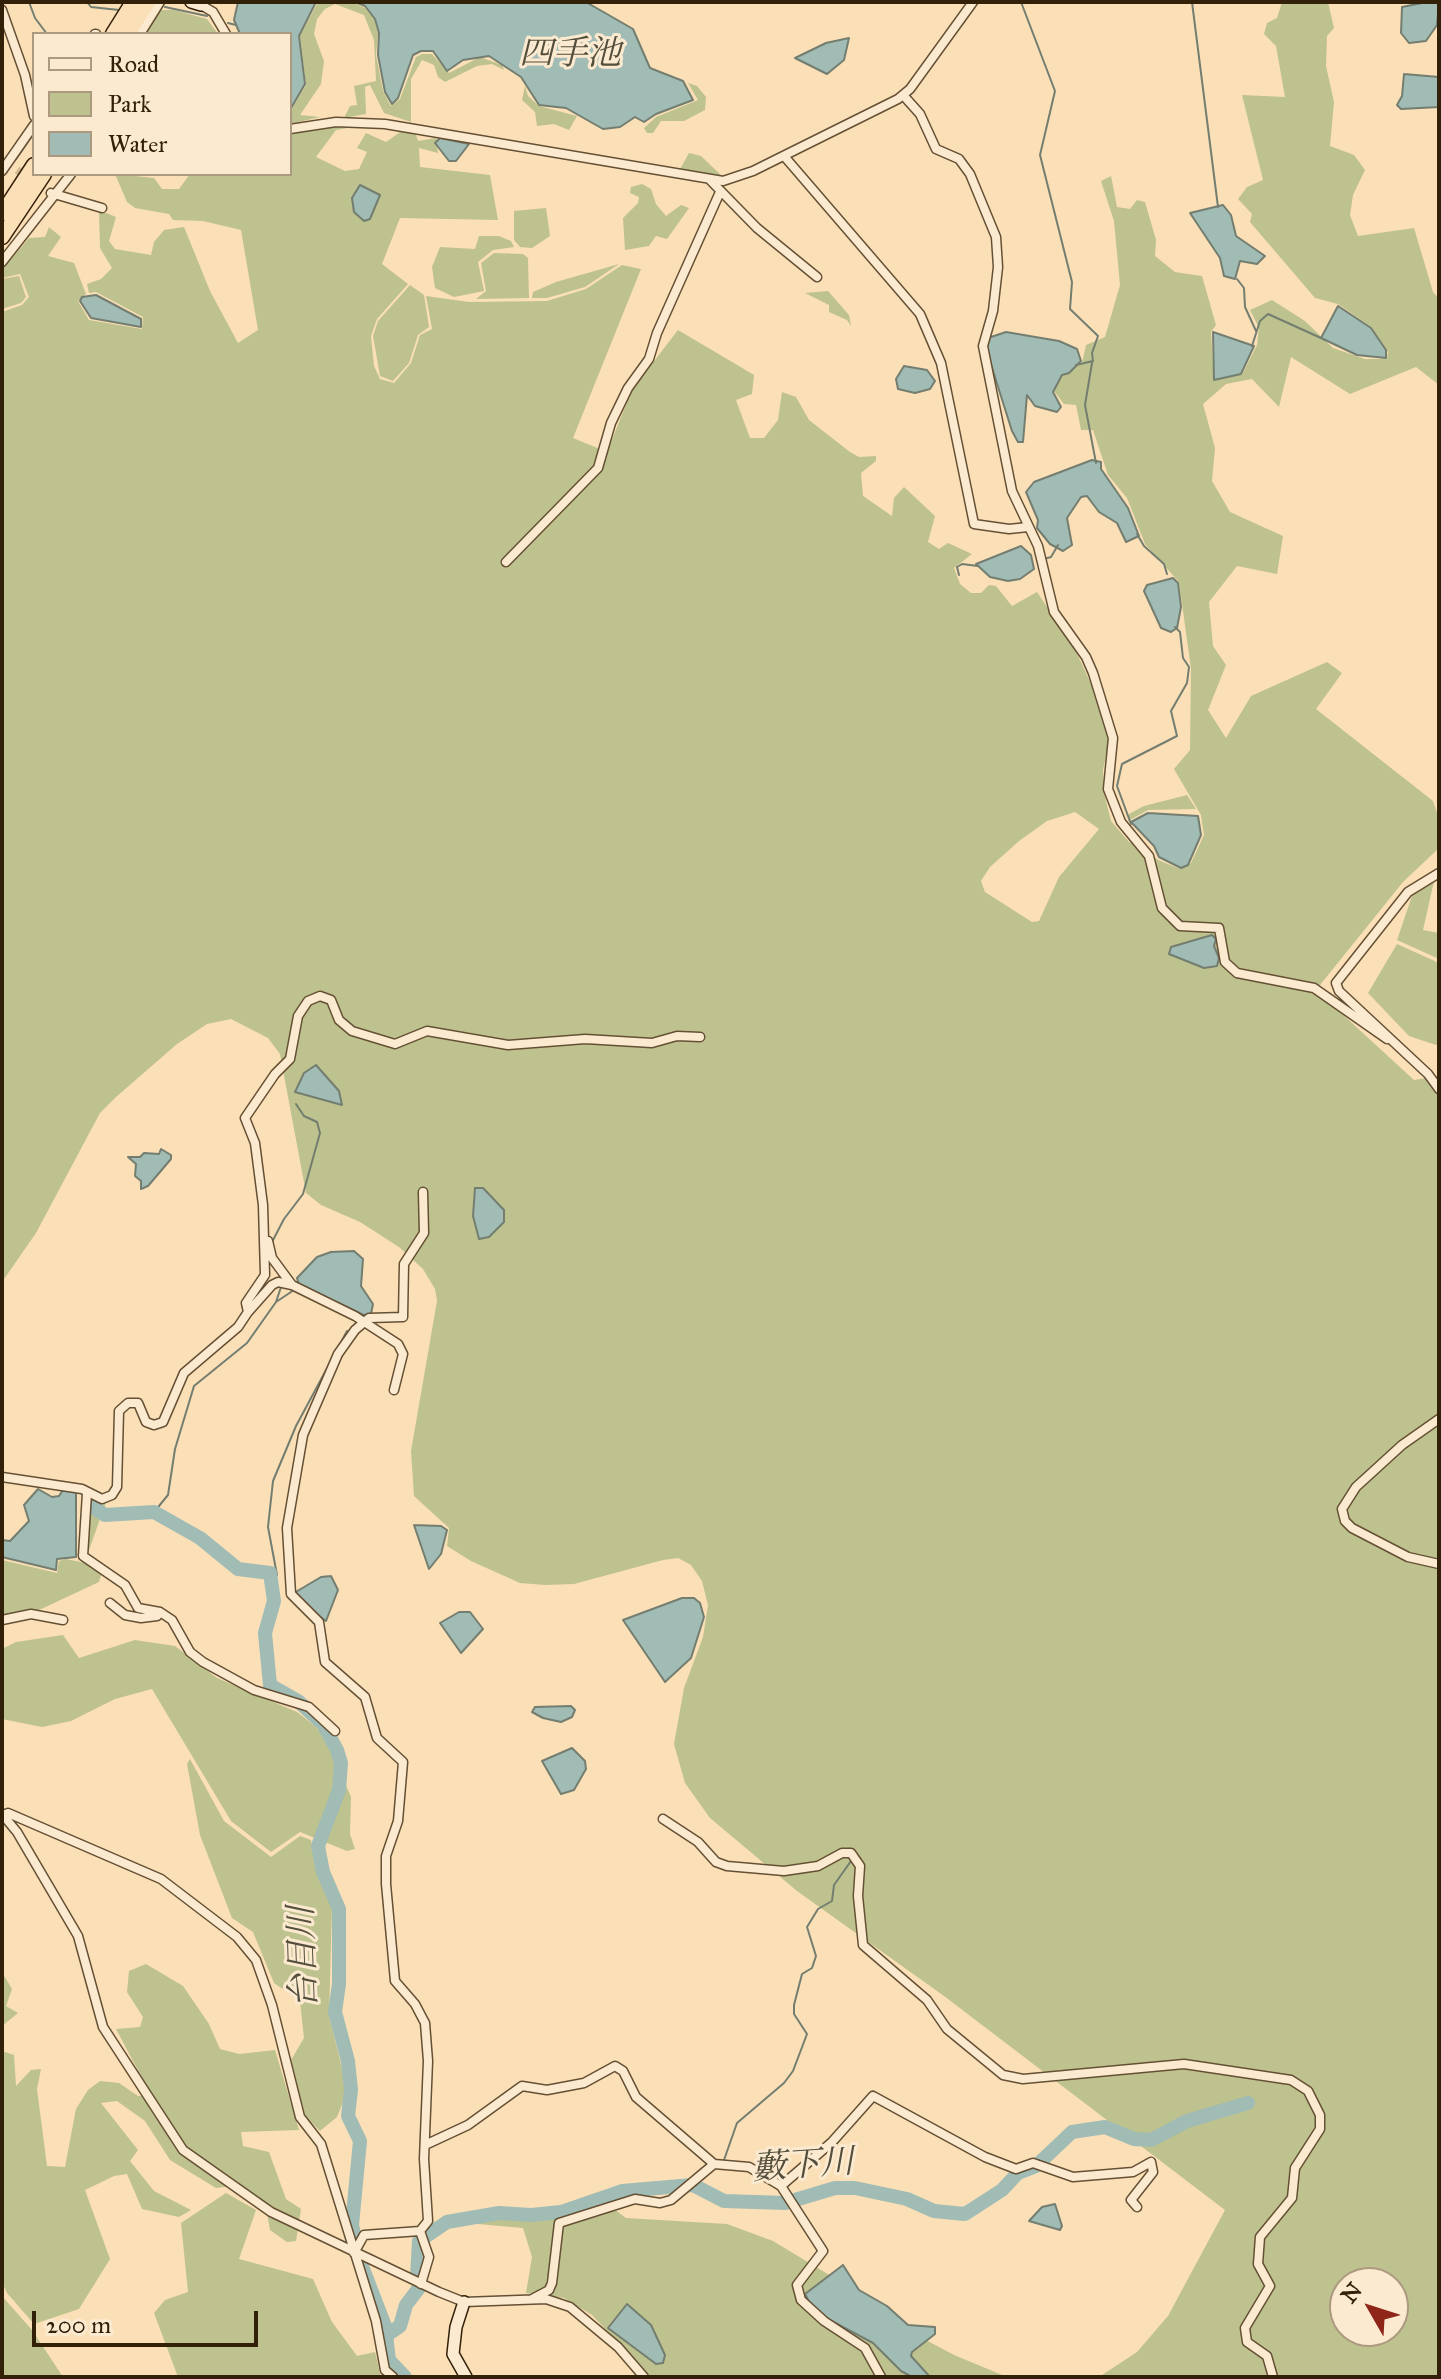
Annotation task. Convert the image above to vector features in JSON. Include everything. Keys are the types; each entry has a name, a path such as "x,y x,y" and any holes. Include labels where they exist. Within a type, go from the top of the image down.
{"highway":[{"path":"114,32 133,2"},
{"path":"129,32 148,2"},
{"path":"2,214 32,168"},
{"path":"2,237 43,176"}],"street":[{"path":"141,32 160,2"},
{"path":"292,129 336,122 385,124 711,181 736,179 903,95 973,2"},
{"path":"199,3 213,12 225,32"},
{"path":"2,10 25,75 32,107"},
{"path":"903,95 920,114 936,149 954,155 970,174 996,237 998,267 993,311 983,346 1012,491 1041,560 1054,612 1086,657 1113,738 1108,789 1121,822 1149,856 1154,885 1166,915 1180,926 1219,928 1225,962 1237,973 1314,988 1387,1039"},
{"path":"17,170 5,168 32,128"},
{"path":"784,156 920,314 941,363 974,524 1009,529 1028,527"},
{"path":"2,262 69,176"},
{"path":"711,181 817,277"},
{"path":"506,562 598,468 611,423 628,388 649,359 662,321 720,192"},
{"path":"53,195 102,208"},
{"path":"1439,873 1408,892 1337,978 1339,991 1428,1074 1439,1089"},
{"path":"394,1390 403,1354 398,1344 364,1322 286,1283 272,1259 255,1143 245,1118 275,1074 290,1059 300,1010 315,997 331,1000 339,1020 352,1031 395,1044 427,1031 508,1045 585,1039 652,1043 689,1035 700,1037"},
{"path":"1428,1074 1439,1074"},
{"path":"421,2284 429,2257 421,2234 428,2221 425,2145 428,2061 425,2023 415,2004 395,1981 386,1884 386,1856 398,1821 403,1762 377,1738 365,1697 328,1667 319,1622 294,1600 290,1589 287,1528 303,1435 338,1354 364,1322 377,1317 403,1317 404,1264 424,1233 426,1223 423,1192"},
{"path":"248,1312 246,1303 265,1275 266,1232"},
{"path":"2,1477 36,1480 102,1499 115,1492 117,1417 122,1406 138,1403 146,1422 154,1425 163,1422 184,1373 238,1327 266,1290 286,1283"},
{"path":"1439,1419 1402,1445 1356,1487 1342,1509 1345,1521 1352,1528 1408,1557 1439,1564"},
{"path":"87,1493 83,1556 125,1585 138,1608 165,1614 178,1629 190,1652 210,1667 254,1690 302,1705 335,1731"},
{"path":"110,1603 125,1615 162,1617 178,1629"},
{"path":"2,1620 31,1614 63,1620"},
{"path":"393,2377 385,2370 376,2321 354,2253 321,2144 300,2117 272,2005 256,1960 237,1937 161,1879 8,1813 3,1814 83,1947 92,1997 103,2027 175,2141 254,2203 354,2253 464,2302 559,2301 581,2313 644,2377"},
{"path":"663,1819 698,1842 716,1862 727,1866 784,1871 818,1866 842,1853 851,1853 860,1866 858,1896 863,1945 927,2000 947,2029 990,2068 1003,2075 1023,2079 1184,2064 1291,2080 1308,2091 1320,2115 1320,2129 1295,2168 1292,2198 1260,2237 1258,2264 1270,2286 1245,2328 1245,2339 1267,2356 1273,2377"},
{"path":"425,2145 468,2125 522,2086 547,2090 584,2083 615,2066 623,2071 636,2097 714,2164 749,2167 781,2186 823,2251 797,2285 797,2294 824,2321 865,2348 881,2377"},
{"path":"781,2186 832,2142 873,2096 985,2157 1016,2169 1038,2165 1073,2177 1133,2172 1151,2162 1153,2172 1131,2200 1137,2207"},
{"path":"532,2299 549,2290 552,2283 559,2223 635,2199 660,2203 671,2200 714,2164"},
{"path":"354,2253 364,2235 421,2234"},
{"path":"464,2302 453,2348 456,2364 466,2377"}],"green space":[{"path":"318,2 352,2 365,8 374,19 378,33 376,55 383,91 391,106 400,99 416,57 422,54 432,54 449,73 480,57 502,65 504,70 492,64 477,66 445,82 438,77 434,65 422,60 411,79 411,122 384,113 370,85 365,87 366,114 344,118 350,106 357,105 354,86 376,81 374,40 364,15 335,4 325,9 317,19 314,34 324,61 321,84 300,115 320,117 292,124 292,109 306,85 300,36"},
{"path":"1282,2 1328,2 1334,28 1327,36 1326,66 1334,102 1330,146 1354,155 1365,170 1353,195 1350,215 1358,236 1414,228 1433,292 1439,299 1439,385 1416,367 1350,394 1291,357 1279,407 1252,379 1226,384 1203,404 1215,448 1212,481 1230,512 1283,536 1277,574 1237,566 1209,602 1213,646 1226,665 1208,710 1226,738 1251,696 1327,662 1342,673 1316,709 1433,801 1439,819 1439,848 1403,882 1316,990 1414,1080 1439,1076 1439,2377 1099,2377 1137,2352 1168,2316 1225,2210 944,1996 797,1891 710,1818 685,1783 674,1744 684,1688 703,1637 708,1605 702,1581 691,1565 678,1558 663,1560 574,1584 545,1585 520,1583 471,1561 447,1546 449,1528 414,1496 411,1451 437,1301 435,1289 423,1269 399,1247 360,1222 321,1205 306,1193 280,1054 268,1038 231,1019 207,1024 177,1044 116,1097 100,1113 36,1233 2,1282 2,312 22,305 29,297 20,274 2,278 2,270 29,238 45,237 49,227 61,237 48,256 74,263 86,294 78,301 89,320 142,329 143,317 96,292 89,293 87,284 101,279 112,268 100,248 99,210 116,217 109,241 115,249 151,255 154,242 164,230 184,227 210,291 238,343 258,330 241,230 203,221 173,220 169,214 135,208 127,202 116,176 154,178 162,189 179,189 189,176 292,176 292,134 327,127 360,126 336,130 316,157 345,171 359,169 367,152 357,148 366,133 386,142 403,130 416,135 418,141 436,138 438,153 419,148 420,167 490,175 498,220 400,218 382,264 408,284 377,319 371,336 374,366 380,379 394,383 411,363 420,335 432,329 426,296 469,302 547,301 586,289 622,265 641,269 573,438 607,452 632,390 678,330 754,375 752,394 736,400 750,438 764,438 778,420 782,392 796,397 809,420 850,452 859,457 876,456 876,461 861,473 863,496 892,516 894,498 904,487 935,516 928,542 939,549 948,543 972,554 954,568 960,584 971,593 981,593 989,585 996,586 1012,606 1037,592 1074,647 1093,688 1109,741 1103,770 1104,793 1111,821 1129,842 1140,844 1158,860 1180,869 1191,863 1204,835 1201,815 1174,769 1190,750 1191,669 1179,582 1145,544 1127,498 1108,475 1093,430 1081,430 1076,405 1064,404 1054,391 1062,375 1082,363 1086,345 1105,337 1120,285 1114,221 1101,181 1111,176 1117,207 1130,209 1137,200 1145,202 1156,240 1155,256 1175,272 1202,276 1216,325 1211,332 1214,381 1227,375 1242,375 1257,345 1259,328 1250,310 1272,300 1305,321 1333,348 1365,359 1387,359 1388,352 1371,327 1338,304 1315,298 1250,222 1252,214 1238,199 1247,187 1263,180 1242,95 1285,97 1276,46 1264,34 1267,23 1277,18","holes":["1075,812 1099,829 1059,877 1039,921 1032,922 985,892 981,881 990,867 1019,841 1047,821"]},
{"path":"159,10 174,10 207,19 217,32 144,32"},
{"path":"688,83 697,86 706,97 705,110 684,121 661,121 653,133 647,133 644,128 656,117 698,100"},
{"path":"525,86 528,96 539,106 577,116 569,130 554,124 537,126 535,112 522,100"},
{"path":"689,153 701,156 722,176 679,171"},
{"path":"642,184 651,189 656,204 666,216 681,205 689,208 667,239 656,236 649,246 625,250 623,218 638,203 639,197 630,193 631,187"},
{"path":"546,208 550,236 532,248 520,247 514,240 514,211"},
{"path":"479,236 499,236 511,241 514,247 493,250 478,262 484,291 454,297 435,288 432,267 440,247 475,249"},
{"path":"494,253 523,254 528,258 529,298 476,299 486,291 481,263"},
{"path":"619,264 585,287 547,298 532,298 533,292 556,282"},
{"path":"19,276 26,297 21,303 2,309 2,279"},
{"path":"410,285 424,295 429,327 418,335 409,363 393,381 380,376 373,336 378,321"},
{"path":"828,291 849,315 851,326 847,320 829,312 829,305 805,293"},
{"path":"1187,795 1196,809 1148,810 1128,821 1129,814 1144,806"},
{"path":"1434,881 1423,930 1439,933 1439,959 1397,940 1414,890"},
{"path":"1397,944 1439,963 1439,1042 1436,1045 1409,1036 1368,993"},
{"path":"91,1497 106,1502 88,1553 86,1533"},
{"path":"66,1559 95,1565 102,1572 99,1582 39,1610 2,1616 2,1560 57,1573 59,1561"},
{"path":"63,1635 79,1658 135,1640 175,1646 217,1678 297,1712 315,1726 327,1741 351,1797 350,1834 355,1849 347,1851 300,1832 271,1852 231,1821 152,1689 115,1699 71,1721 42,1727 2,1719 2,1649 16,1642"},
{"path":"190,1759 224,1821 271,1857 300,1836 311,1840 314,1862 332,1906 329,2016 344,2076 345,2097 337,2117 320,2131 305,2116 291,2060 304,2038 300,2001 274,1983 253,1932 232,1918 200,1835 187,1764"},
{"path":"146,1964 183,1986 209,2024 220,2049 239,2054 275,2050 299,2130 241,2132 243,2146 269,2152 286,2199 301,2209 296,2241 287,2242 270,2230 265,2202 240,2185 216,2188 170,2160 145,2121 117,2101 101,2103 138,2150 130,2161 154,2191 191,2210 179,2217 142,2209 127,2174 114,2176 85,2190 110,2259 79,2309 34,2324 7,2293 2,2282 2,2051 14,2055 16,2086 31,2070 41,2069 37,2089 47,2166 65,2167 76,2109 88,2090 100,2081 119,2083 138,2096 151,2095 116,2029 140,2027 143,2017 127,1992 129,1971"},
{"path":"2,1972 12,1989 6,2006 18,2013 2,2026"},
{"path":"226,2193 256,2210 239,2259 313,2279 332,2322 357,2356 375,2352 381,2377 178,2377 154,2313 165,2300 188,2292 181,2223"},
{"path":"604,2202 626,2218 727,2224 773,2241 864,2296 907,2330 954,2355 1007,2377 651,2377 592,2315 564,2298 526,2293 532,2257 523,2228 478,2224 476,2220 545,2218"},
{"path":"2,2296 32,2330 63,2377 2,2377"}],"water":[{"path":"238,2 316,2 299,36 305,84 292,107 292,32 239,32 234,20"},
{"name":"四手池","path":"355,2 586,2 633,29 650,68 683,81 693,100 644,122 635,117 620,127 603,129 566,108 539,105 521,77 489,56 463,60 447,71 433,51 421,51 413,55 398,98 392,104 385,92 375,19 365,6"},
{"path":"1439,2 1437,25 1426,41 1409,43 1401,33 1402,7"},
{"path":"849,38 844,60 827,74 795,58 826,43"},
{"path":"1404,74 1439,77 1439,107 1401,109 1397,105 1402,96"},
{"path":"440,138 469,144 456,161 449,161 435,143"},
{"path":"360,185 380,195 370,219 364,221 354,212 352,198"},
{"path":"1223,205 1231,215 1236,236 1265,256 1257,264 1240,261 1235,279 1224,276 1220,258 1190,213"},
{"path":"96,295 141,319 141,327 91,318 80,301 82,297"},
{"path":"1338,306 1371,328 1386,350 1386,358 1357,355 1321,338"},
{"path":"1006,332 1059,341 1077,349 1081,361 1069,373 1062,375 1053,392 1061,407 1057,412 1035,406 1027,395 1023,442 1018,442 1012,431 987,352 988,338"},
{"path":"1213,332 1254,346 1241,374 1214,380"},
{"path":"904,366 927,370 935,381 930,389 915,393 898,389 896,379"},
{"path":"1092,460 1101,462 1101,469 1128,508 1139,536 1126,542 1117,523 1099,512 1087,496 1081,497 1067,518 1072,545 1063,551 1050,544 1037,528 1038,520 1026,492 1034,482"},
{"path":"1021,546 1031,555 1034,569 1020,579 1008,581 990,577 976,564"},
{"path":"1173,578 1178,583 1181,607 1177,628 1171,632 1161,628 1144,591 1147,585"},
{"path":"1148,813 1198,816 1201,835 1188,865 1181,868 1159,857 1154,846 1131,822"},
{"path":"1212,935 1216,939 1217,966 1204,968 1169,954 1171,947"},
{"path":"316,1065 339,1091 342,1105 295,1092 304,1073"},
{"path":"161,1149 171,1155 171,1159 148,1186 141,1189 141,1181 135,1176 136,1164 128,1157 140,1157 144,1153 159,1154"},
{"path":"475,1188 483,1188 504,1210 504,1222 489,1237 479,1239 473,1216"},
{"path":"354,1251 363,1259 361,1286 373,1304 371,1314 366,1316 299,1285 297,1278 317,1257 331,1252"},
{"path":"38,1489 52,1497 59,1496 63,1490 76,1492 76,1557 57,1559 56,1570 2,1557 2,1540 10,1541 29,1521 24,1505"},
{"path":"414,1525 441,1526 447,1530 441,1554 429,1569"},
{"path":"331,1576 338,1590 326,1621 298,1601 294,1593 321,1577"},
{"path":"682,1598 694,1598 700,1603 704,1617 691,1658 665,1682 623,1620"},
{"path":"459,1612 470,1612 483,1629 461,1653 440,1623"},
{"path":"571,1706 575,1710 572,1717 561,1722 532,1712 535,1707"},
{"path":"572,1748 585,1761 586,1769 574,1790 561,1794 542,1761"},
{"path":"1055,2204 1062,2226 1060,2230 1029,2221 1042,2207"},
{"path":"843,2265 859,2290 887,2306 908,2325 935,2327 935,2334 911,2356 930,2377 912,2377 901,2371 873,2343 826,2318 811,2305 805,2294"},
{"path":"627,2304 651,2325 665,2355 663,2363 656,2364 608,2328"}],"waterway":[{"path":"29,2 35,18 46,32"},
{"path":"87,2 91,7 119,10"},
{"path":"1021,2 1055,91 1040,155 1072,282 1070,309 1098,336 1092,353 1093,361 1076,365"},
{"path":"1192,2 1218,207"},
{"path":"165,7 207,16"},
{"path":"228,23 236,25"},
{"path":"16,159 32,136"},
{"path":"1237,279 1244,288 1245,307 1256,331"},
{"path":"1252,346 1260,321 1268,314 1321,338"},
{"path":"1092,363 1085,405 1096,463"},
{"path":"1137,534 1144,546 1164,564 1167,574"},
{"path":"1044,559 1051,557 1058,545"},
{"path":"959,575 957,567 962,564 978,566"},
{"path":"1131,824 1117,786 1122,764 1177,736 1171,711 1187,683 1189,667 1183,658 1180,632 1175,627"},
{"path":"272,1242 303,1194 320,1133 317,1122 304,1116 296,1104"},
{"path":"276,1302 281,1287"},
{"path":"154,1512 168,1495 175,1449 194,1386 247,1343 276,1302 294,1290"},
{"path":"271,1582 277,1575 268,1527 273,1481 296,1426 347,1331"},
{"name":"台目川","path":"91,1499 97,1510 105,1515 154,1512 200,1538 238,1569 270,1573 274,1601 265,1633 270,1685 298,1701 323,1724 337,1750 341,1763 339,1790 318,1846 323,1872 339,1909 339,1984 335,2012 348,2061 351,2090 348,2116 360,2141 352,2225 355,2239"},
{"path":"724,2160 737,2123 784,2083 793,2071 807,2034 794,2014 794,2005 802,1974 812,1968 816,1956 807,1927 818,1909 832,1901 834,1885 851,1861"},
{"name":"藪下川","path":"417,2277 419,2241 447,2222 499,2213 531,2215 561,2212 622,2191 693,2185 724,2201 785,2203 835,2188 855,2188 907,2199 934,2211 965,2214 1002,2190 1018,2173 1036,2166 1072,2132 1105,2127 1134,2139 1151,2140 1187,2121 1248,2103"},
{"name":"台目川","path":"360,2261 385,2326 389,2360 405,2377"},
{"name":"藪下川","path":"387,2335 400,2326 406,2305 419,2288"}],"tunnel":[{"path":"17,170 51,193"}]}
